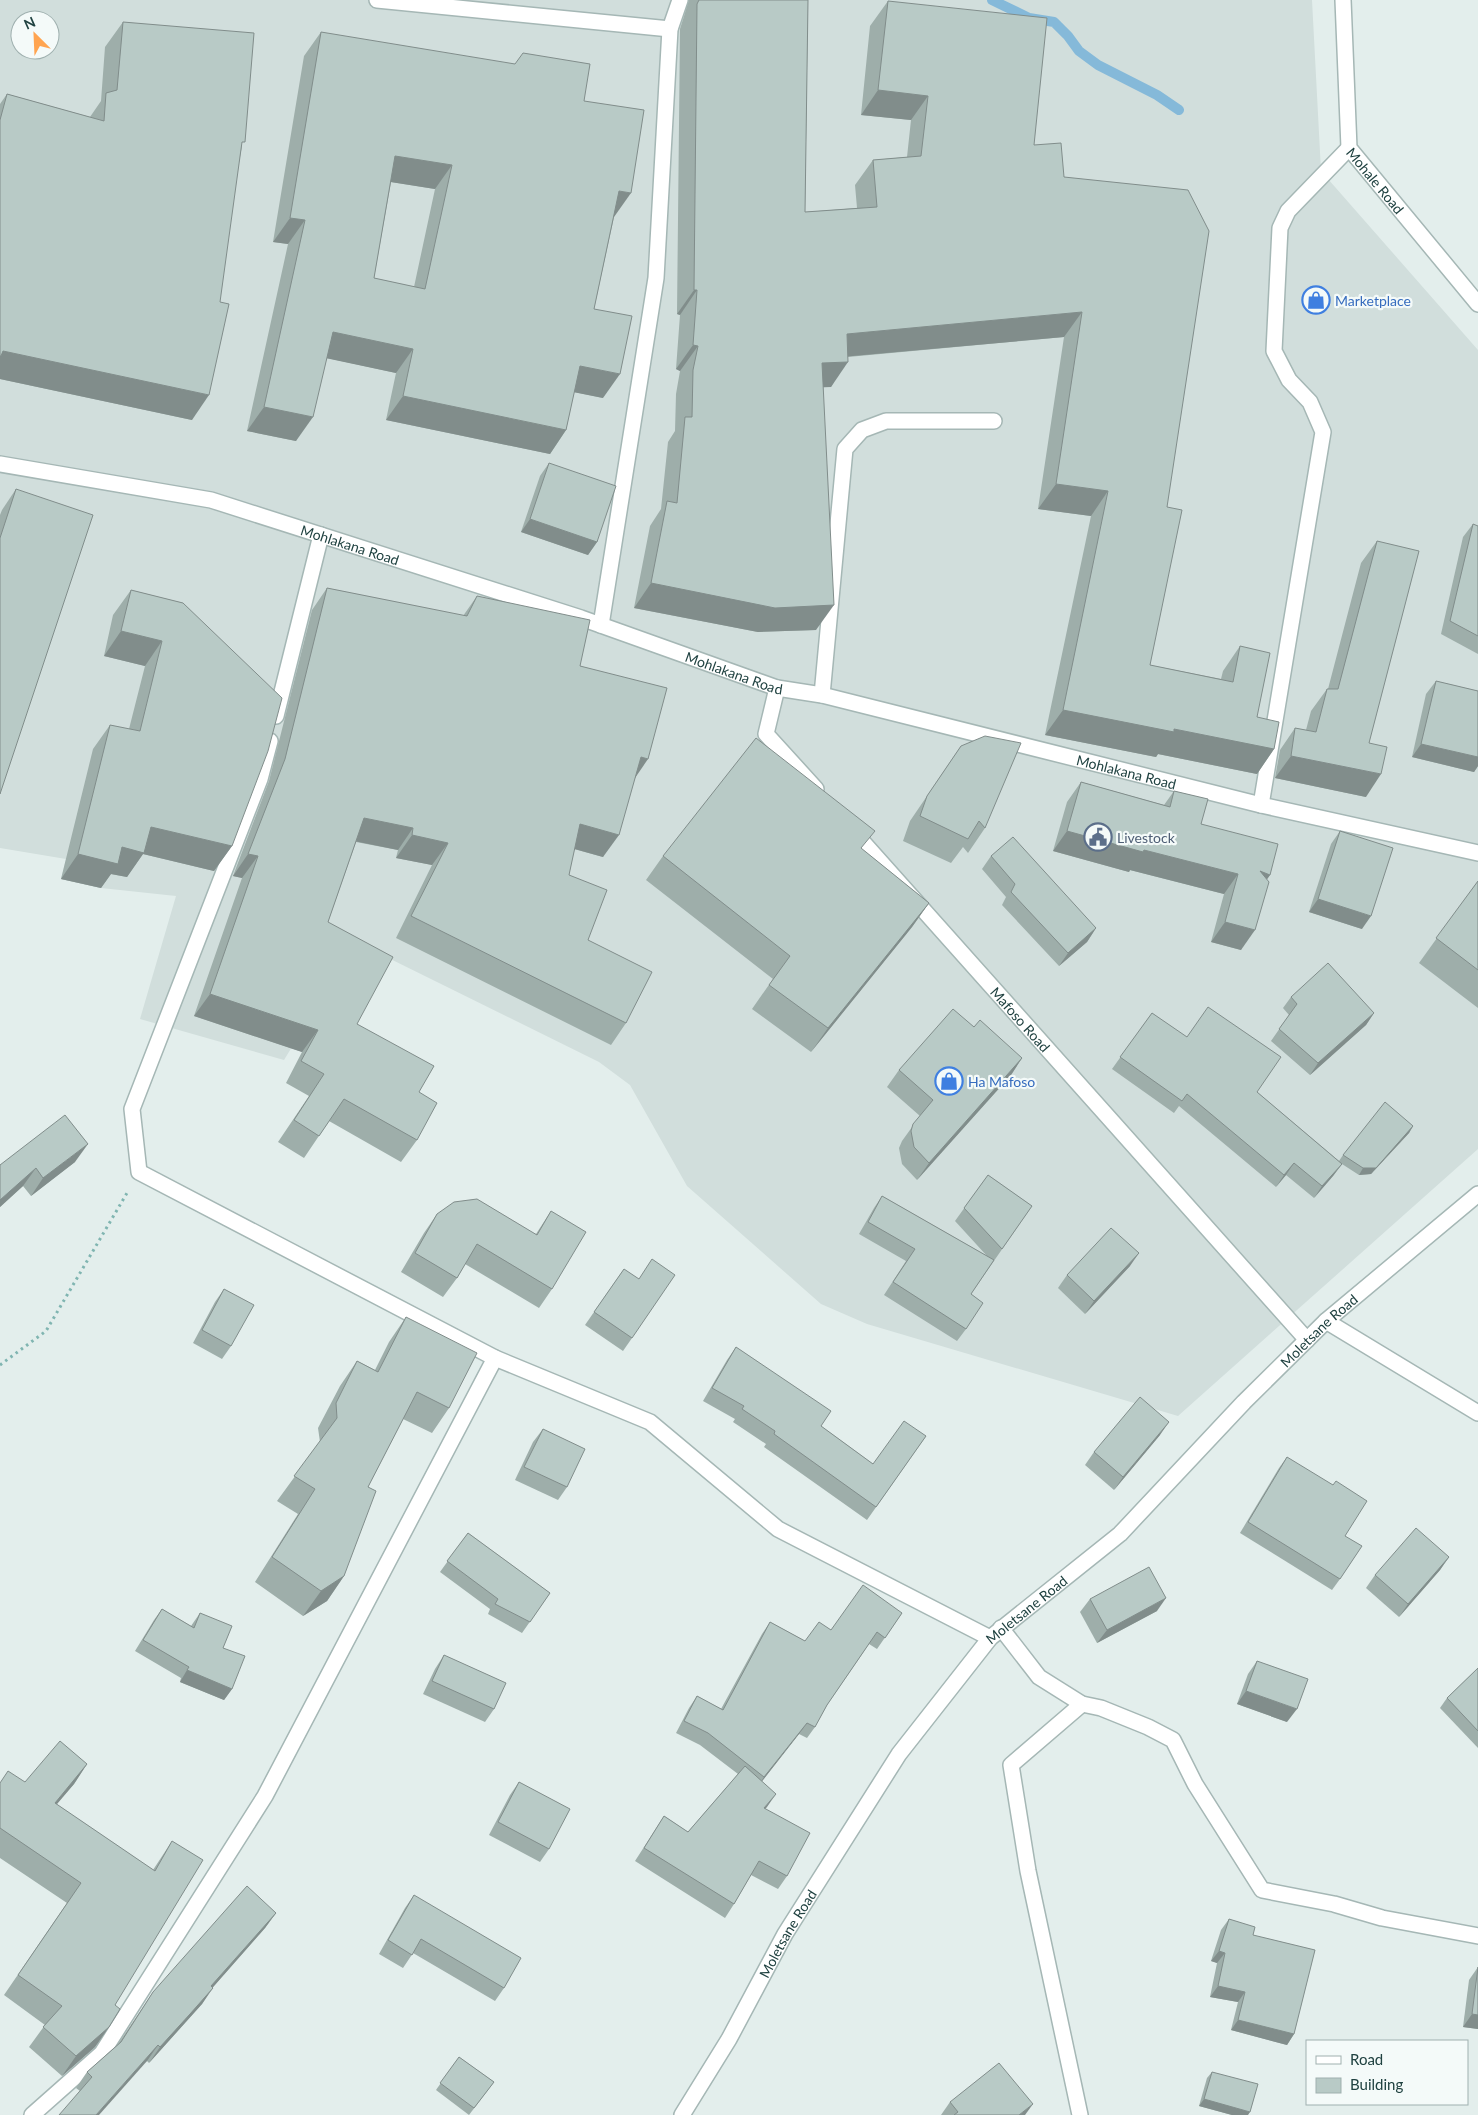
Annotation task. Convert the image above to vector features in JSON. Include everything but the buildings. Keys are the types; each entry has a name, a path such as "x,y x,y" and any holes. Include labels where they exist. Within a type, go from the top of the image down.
{"street":[{"path":"377,0 670,29"},
{"path":"601,625 656,278 670,29 680,0"},
{"name":"Mohale Road","path":"1343,0 1349,148 1478,304"},
{"path":"1261,805 1323,432 1310,402 1289,380 1274,351 1280,228 1288,211 1349,148"},
{"path":"822,695 844,449 862,430 886,421 994,421"},
{"name":"Mohlakana Road","path":"0,464 211,500 601,625 777,688 822,695 1261,805 1478,853"},
{"path":"321,535 260,779 132,1109 139,1172 495,1358 650,1422 778,1529 996,1633 1039,1678 1082,1704 1101,1708 1148,1727 1173,1740 1195,1784 1262,1890 1334,1904 1382,1918 1478,1936"},
{"path":"777,688 766,734 825,799"},
{"name":"Mafoso Road","path":"844,821 1307,1340"},
{"name":"Moletsane Road","path":"682,2115 729,2039 786,1934 900,1754 996,1633 1120,1534 1244,1402 1326,1321 1478,1194"},
{"path":"1326,1321 1478,1413"},
{"path":"32,2115 102,2052 265,1796 495,1358"},
{"path":"1080,2115 1028,1871 1011,1765 1082,1704"}],"path":[{"path":"0,1364 46,1331 139,1172"}],"shaded area":[{"path":"0,0 1312,0 1321,171 1478,350 1478,1149 1178,1416 867,1324 821,1304 687,1186 630,1085 599,1062 356,942 284,1060 140,1019 176,896 101,888 61,879 66,859 0,848"}],"waterway":[{"path":"992,0 1029,18 1054,22 1079,51 1098,65 1157,95 1179,110"}],"place":[{"name":"Marketplace","path":"1316,300"},
{"name":"Livestock","path":"1098,837"},
{"name":"Ha Mafoso","path":"949,1081"}]}
